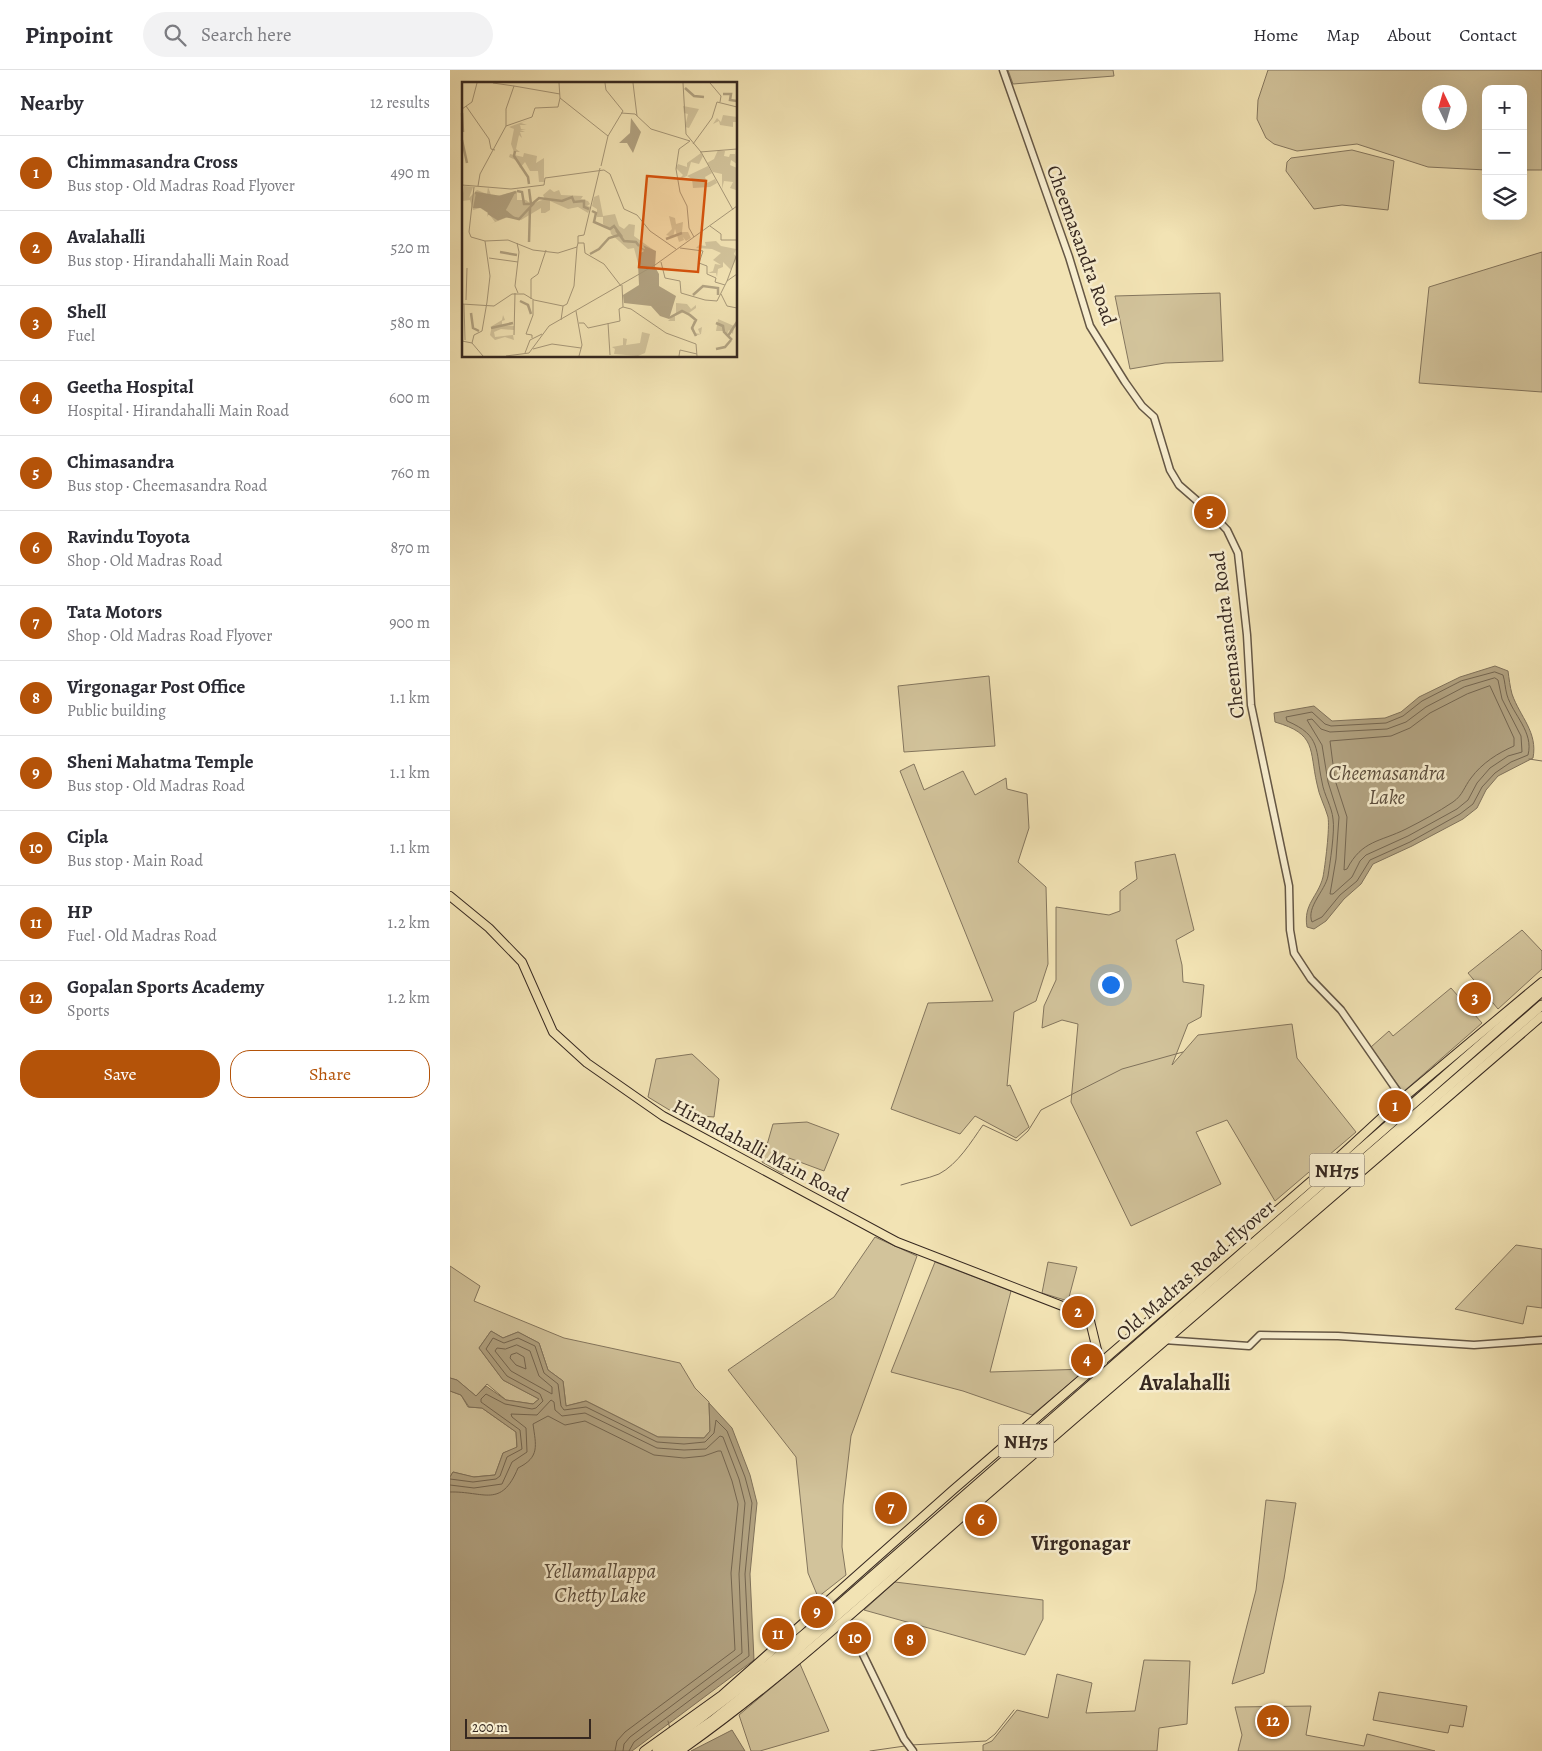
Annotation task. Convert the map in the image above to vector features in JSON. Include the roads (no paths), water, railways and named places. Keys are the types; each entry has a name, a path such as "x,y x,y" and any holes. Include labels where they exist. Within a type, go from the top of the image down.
{"highway":[{"name":"NH75","path":"1409,1108 1542,990"},
{"name":"NH75","path":"1417,1119 1542,1005"},
{"name":"Old Madras Road Flyover","path":"911,1535 987,1479 1268,1235 1409,1108"},
{"name":"Old Madras Road Flyover","path":"1268,1235 1417,1119"},
{"name":"NH75","path":"668,1751 712,1721 752,1689 987,1479"},
{"name":"NH75","path":"657,1751 744,1685 911,1535"}],"main road":[{"name":"Hirandahalli Main Road","path":"450,896 489,928 522,962 554,1032 587,1063 663,1116 897,1242 1078,1312 1090,1321 1098,1354 1103,1362"},
{"path":"644,1751 722,1695 911,1535 953,1490 1332,1164 1402,1099 1542,982"},
{"path":"680,1751 731,1715 843,1622 1417,1119 1542,1016"}],"street":[{"name":"Cheemasandra Road","path":"1004,70 1069,257 1090,326 1125,382 1142,406 1154,417 1170,470 1178,485 1210,512 1226,530 1238,553 1248,635 1251,704 1289,886 1290,930 1294,953 1311,979 1341,1010 1409,1108"},
{"path":"1164,1340 1249,1346 1260,1336 1338,1336 1474,1345 1542,1340"},
{"path":"843,1622 856,1638 904,1739 913,1751"}],"water":[{"name":"Cheemasandra Lake","path":"1495,666 1508,671 1515,702 1531,732 1534,749 1533,758 1498,776 1486,790 1477,808 1463,819 1373,864 1361,884 1344,899 1326,921 1314,929 1307,927 1307,912 1323,877 1328,838 1328,817 1318,788 1309,744 1298,732 1275,722 1274,713 1314,706 1332,721 1385,718 1401,712 1419,697 1460,677"},
{"name":"Yellamallappa Chetty Lake","path":"491,1331 503,1338 518,1332 539,1343 548,1370 563,1381 566,1406 586,1401 658,1437 704,1438 710,1431 709,1403 732,1428 750,1475 757,1503 750,1574 754,1660 632,1751 450,1751 450,1477 453,1472 474,1477 495,1475 503,1453 517,1447 516,1432 482,1408 469,1407 461,1395 450,1391 450,1378 457,1380 476,1396 486,1386 506,1400 533,1404 539,1399 503,1380 479,1348"},
{"path":"732,1730 745,1751 691,1751"}],"waterway":[{"path":"1529,759 1542,761"},
{"path":"901,1185 934,1176 946,1170 964,1152 983,1125 1017,1141 1028,1131 1041,1110 1122,1069 1183,1052"},
{"path":"911,1745 986,1741 995,1734 1014,1710"},
{"path":"668,1721 670,1729"},
{"path":"870,1751 905,1746"}],"place":[{"name":"Chimasandra","path":"1210,512"},
{"name":"Shell","path":"1475,998"},
{"name":"Chimmasandra Cross","path":"1395,1106"},
{"name":"Avalahalli","path":"1078,1312"},
{"name":"Geetha Hospital","path":"1087,1360"},
{"name":"Tata Motors","path":"891,1508"},
{"name":"Ravindu Toyota","path":"981,1520"},
{"name":"Sheni Mahatma Temple","path":"817,1612"},
{"name":"HP","path":"778,1634"},
{"name":"Cipla","path":"855,1638"},
{"name":"Virgonagar Post Office","path":"910,1640"},
{"name":"Gopalan Sports Academy","path":"1273,1721"}],"district":[{"name":"Avalahalli","path":"1185,1382"},
{"name":"Virgonagar","path":"1081,1543"}]}
